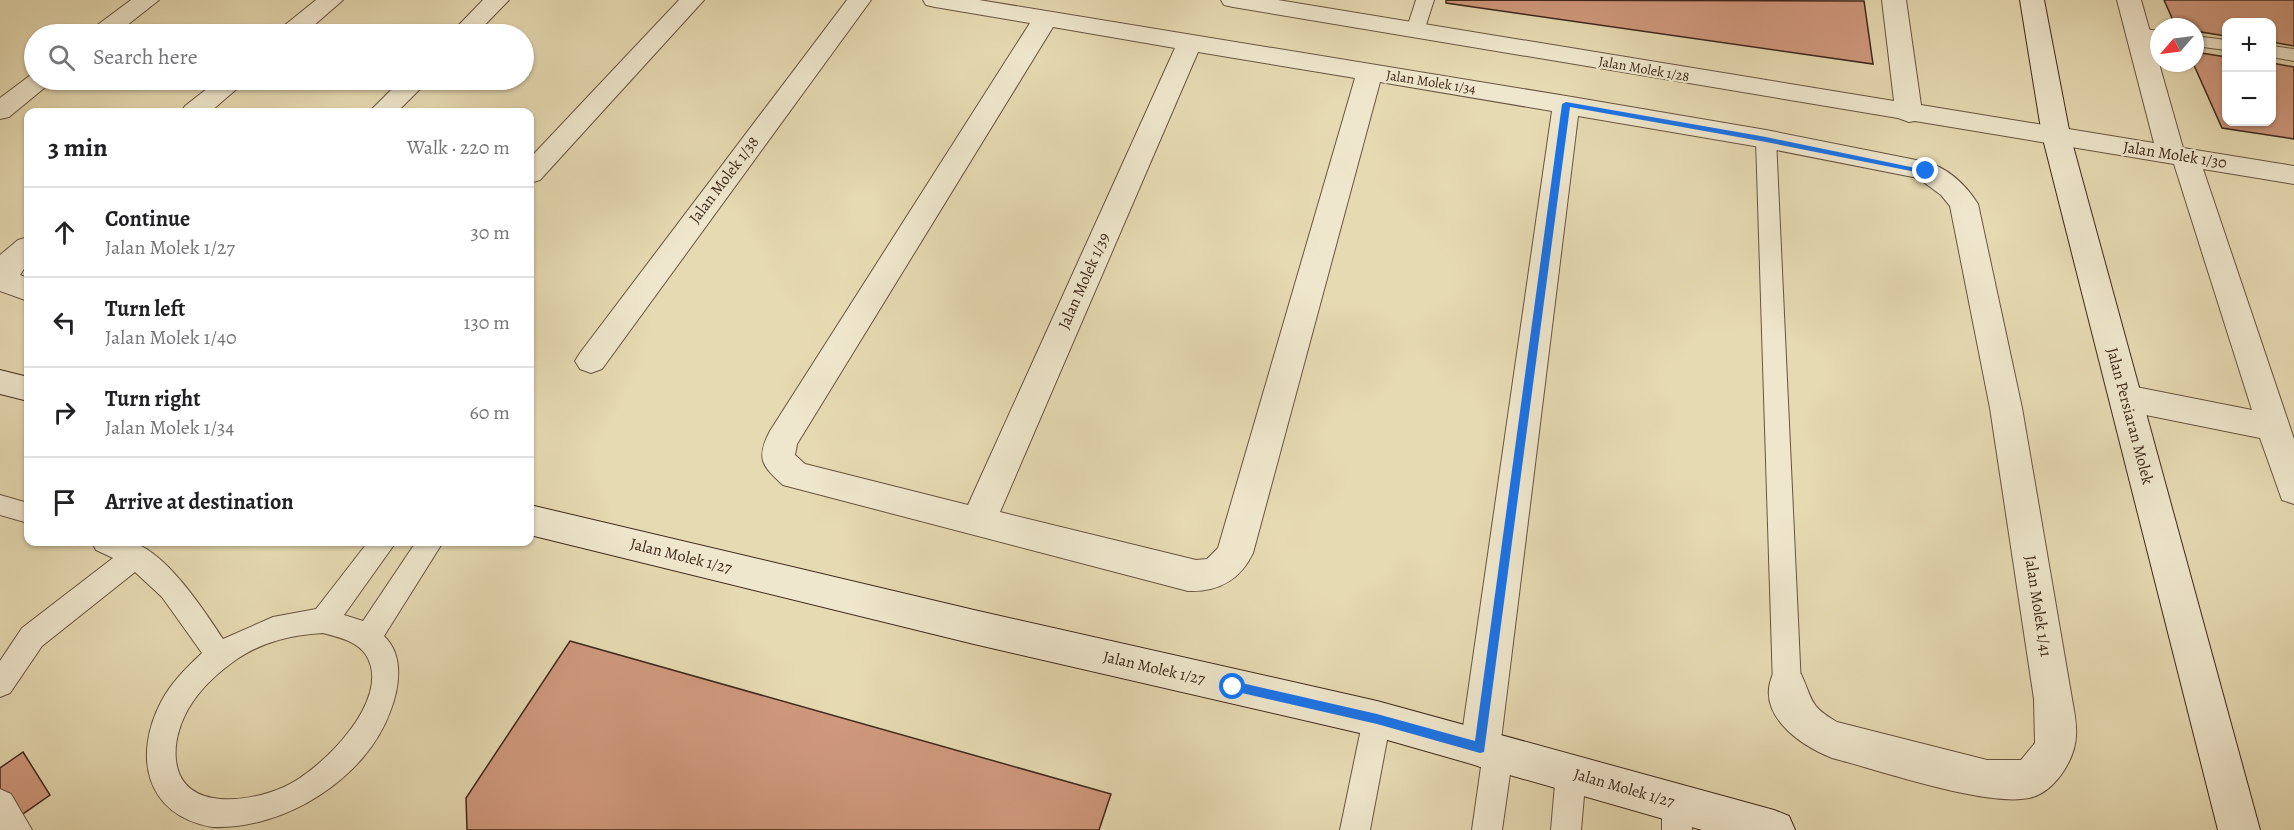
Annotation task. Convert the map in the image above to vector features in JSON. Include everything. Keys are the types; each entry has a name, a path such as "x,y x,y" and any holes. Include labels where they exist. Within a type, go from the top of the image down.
{"street":[{"path":"115,24 147,0"},
{"path":"301,24 331,0"},
{"path":"472,24 497,0"},
{"path":"534,170 692,0"},
{"name":"Jalan Molek 1/38","path":"591,361 859,0"},
{"name":"Jalan Molek 1/34","path":"935,0 1045,20 1566,104 1766,139 1926,171"},
{"name":"Jalan Molek 1/28","path":"1233,0 1909,114 2056,135"},
{"path":"1894,0 1909,114"},
{"name":"Jalan Persiaran Molek","path":"2032,0 2056,135 2239,830"},
{"path":"2129,0 2148,34 2178,155 2284,430 2294,490"},
{"path":"1045,20 783,440 778,450 779,460 795,475 1188,575 1203,576 1217,573 1229,565 1235,553 1370,72"},
{"name":"Jalan Molek 1/39","path":"979,520 1190,42"},
{"path":"0,111 28,90"},
{"path":"199,108 222,90"},
{"path":"386,108 405,90"},
{"path":"1489,751 1566,104"},
{"name":"Jalan Molek 1/30","path":"2056,135 2294,175"},
{"name":"Jalan Molek 1/41","path":"1787,686 1791,706 1801,720 1816,732 1832,739 1987,779 2030,779 2050,759 2057,734 2054,699 2006,408 1964,204 1952,188 1926,171"},
{"path":"24,252 7,267 4,274 6,281 24,289"},
{"path":"0,382 24,388"},
{"path":"2126,398 2284,430"},
{"name":"Jalan Molek 1/27","path":"534,521 974,627 1377,719 1571,773 1677,816 1774,830"}],"lane":[{"path":"1415,31 1425,0"},
{"path":"2204,42 2222,44"},
{"path":"2276,53 2294,55"},
{"path":"1766,139 1787,686"},
{"path":"114,546 135,556 177,592 219,656"},
{"path":"368,637 427,546"},
{"path":"323,621 376,550"},
{"path":"0,684 32,637 135,556"},
{"path":"298,621 323,621 341,623 368,637 380,653 386,673 381,703 362,743 340,766 315,786 249,821 198,810 176,797 164,778 159,756 163,730 176,704 194,678 219,656 245,640 272,628 298,621"},
{"path":"1355,830 1377,719"},
{"path":"1487,830 1489,751"},
{"path":"1566,830 1571,773"},
{"path":"0,804 17,830"}],"building":[{"path":"1446,0 1864,1 1873,64 1446,3"},
{"path":"2164,0 2294,0 2294,46 2276,43 2276,18 2222,18 2222,35 2204,32 2204,18 2172,18"},
{"path":"2204,53 2222,56 2222,126 2276,126 2276,64 2294,67 2294,139 2222,128 2197,72 2204,72"},
{"path":"570,641 1111,794 1099,830 467,830 466,798"},
{"path":"23,752 50,795 0,830 0,768"}],"route":[{"path":"1233,687 1377,719 1480,748 1566,104 1766,139 1926,171"}]}
